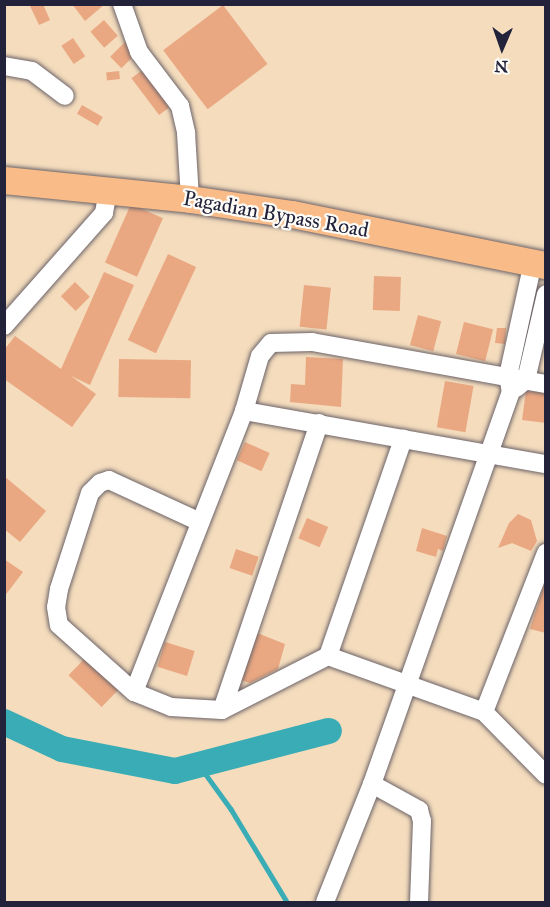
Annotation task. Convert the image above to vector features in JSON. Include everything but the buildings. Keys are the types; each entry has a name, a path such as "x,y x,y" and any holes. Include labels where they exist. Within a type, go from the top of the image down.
{"highway":[{"name":"Pagadian Bypass Road","path":"4,180 190,199 292,214 539,263"}],"street":[{"path":"122,4 139,52 180,106 186,133 190,199"},
{"path":"4,66 32,71 64,96"},
{"path":"4,326 104,213 108,190"},
{"path":"515,383 539,263"},
{"path":"325,903 372,784 546,294"},
{"path":"134,692 244,411 260,356 271,343 285,340 515,383 546,384"},
{"path":"244,411 546,464"},
{"path":"222,710 319,423"},
{"path":"200,522 109,480 99,483 90,494 59,589 56,607 59,625 134,692 171,707 222,710 328,656 404,439"},
{"path":"484,712 546,553"},
{"path":"328,656 407,681 484,712 545,772"},
{"path":"372,784 419,810 422,821 419,903"}],"waterway":[{"path":"4,722 62,749 175,771 329,731"},
{"path":"199,765 231,809 287,902"}]}
